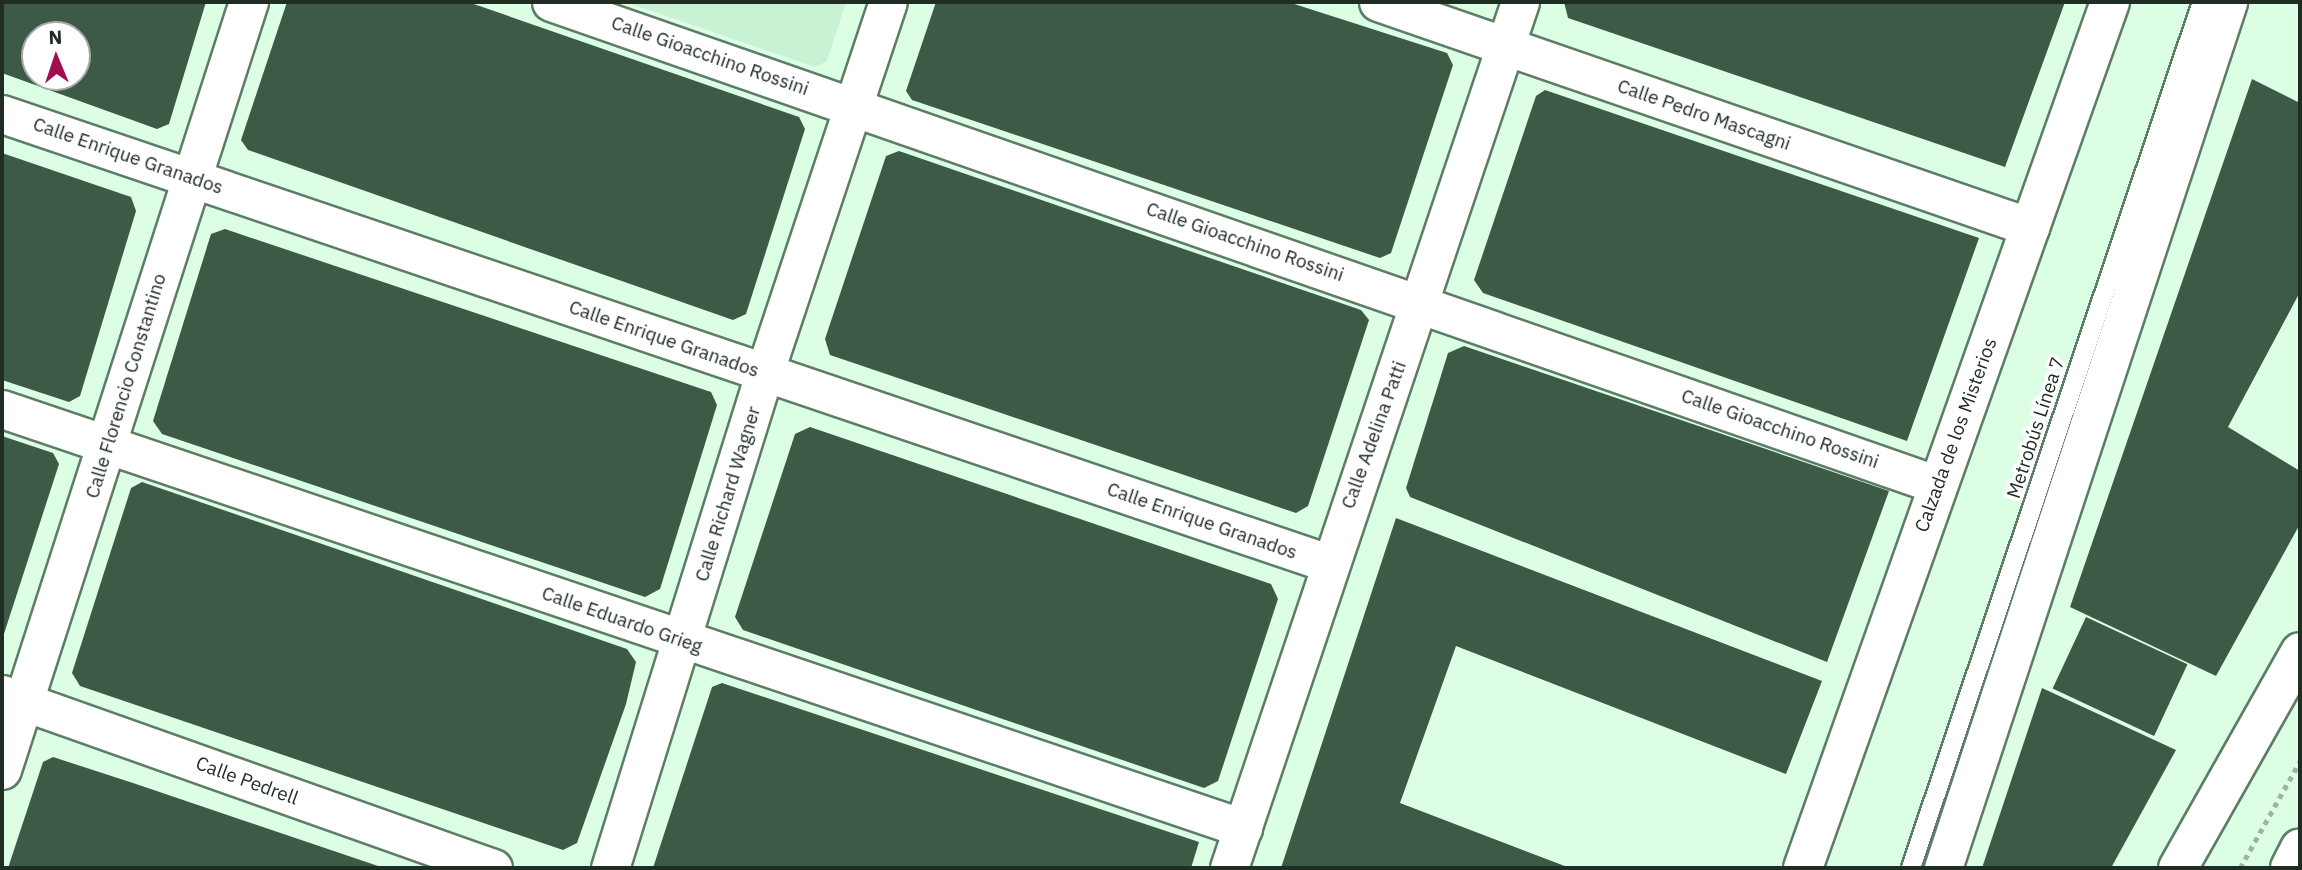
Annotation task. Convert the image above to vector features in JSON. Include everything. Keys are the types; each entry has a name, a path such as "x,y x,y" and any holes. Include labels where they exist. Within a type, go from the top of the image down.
{"main road":[{"name":"Calle Florencio Constantino","path":"2,770 14,698 108,444 249,2"},
{"name":"Calzada de los Misterios","path":"1803,868 2110,2"},
{"path":"2178,868 2300,652"},
{"path":"2290,868 2300,848"}],"street":[{"name":"Calle Gioacchino Rossini","path":"551,2 853,104 1938,485"},
{"name":"Calle Richard Wagner","path":"610,868 684,642 765,374 888,2"},
{"name":"Calle Pedro Mascagni","path":"1378,2 2030,228"},
{"name":"Calle Adelina Patti","path":"1230,868 1328,563 1422,304 1520,2"},
{"path":"1943,868 2228,2"},
{"name":"Calle Enrique Granados","path":"2,114 1328,563"},
{"name":"Calle Eduardo Grieg","path":"2,409 684,642 1242,828"},
{"name":"Calle Pedrell","path":"14,698 493,868"}],"lane":[{"name":"Metrobús Línea 7","path":"1911,868 2202,2"}],"path":[{"path":"2240,868 2300,761"}],"shaded area":[{"path":"625,2 846,2 827,61 815,67"}],"building":[{"path":"2,2 206,2 169,124 157,129 52,91 91,91 91,21 21,21 21,80 2,73"},
{"path":"287,2 468,2 799,117 805,129 746,314 733,320 248,150 241,140"},
{"path":"936,2 1288,2 1447,53 1453,65 1391,253 1380,258 912,100 906,91"},
{"path":"1564,2 2065,2 2005,167 1568,18"},
{"path":"2252,79 2300,103 2300,292 2228,427 2300,471 2300,524 2216,676 2070,607"},
{"path":"1545,90 1979,238 1907,441 1483,293 1474,280 1536,96"},
{"path":"899,151 1361,310 1369,320 1308,506 1296,513 830,355 825,339 886,156"},
{"path":"2,153 131,197 136,211 80,396 69,402 2,380"},
{"path":"225,229 711,392 717,405 660,589 645,597 162,434 153,421 211,234"},
{"path":"1464,346 1889,491 1827,662 1410,497 1406,488 1448,353"},
{"path":"810,427 1271,584 1278,599 1218,781 1204,788 743,630 735,617 795,434"},
{"path":"2,436 53,453 59,464 2,640"},
{"path":"142,482 627,649 636,662 626,704 577,843 563,850 80,686 72,673 131,488"},
{"path":"1396,518 1822,681 1786,774 1456,646 1400,803 1570,868 1281,868"},
{"path":"2086,617 2188,664 2154,736 2053,689"},
{"path":"722,683 1199,842 1191,868 653,868 712,687"},
{"path":"2042,688 2176,750 2111,868 1982,868"},
{"path":"53,757 384,868 8,868 43,762"}]}
